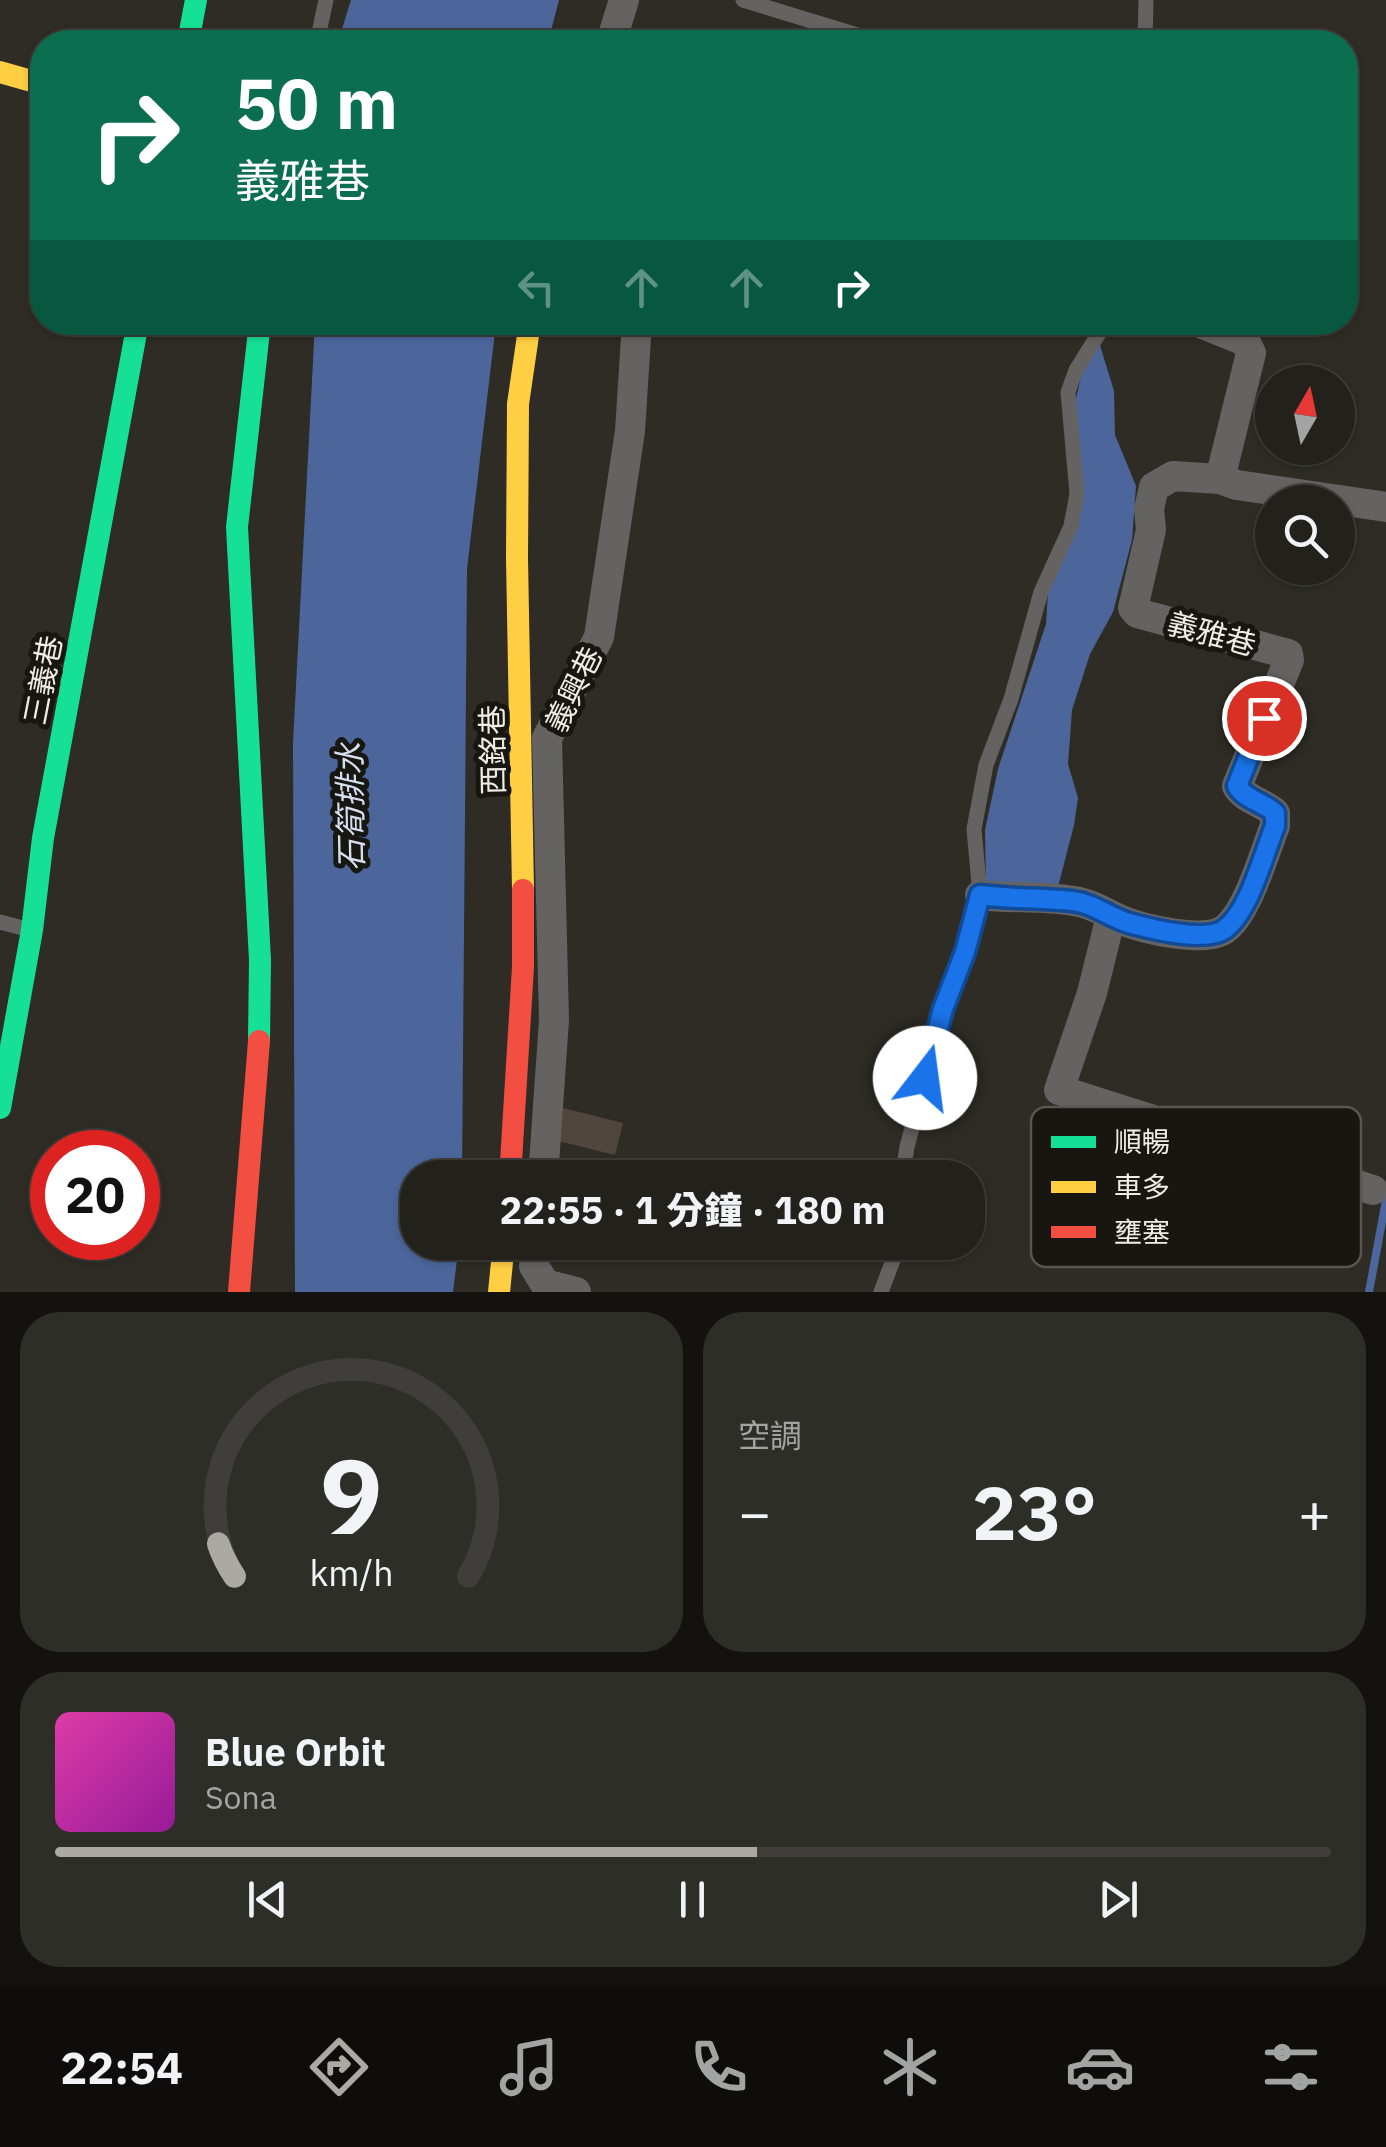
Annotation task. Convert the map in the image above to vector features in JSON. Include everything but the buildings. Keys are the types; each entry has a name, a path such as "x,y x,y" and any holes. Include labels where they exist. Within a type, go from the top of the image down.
{"street":[{"path":"190,30 196,0"},
{"path":"615,30 624,0"},
{"path":"0,72 30,81"},
{"name":"三義巷","path":"0,1108 32,930 42,838 136,335"},
{"path":"239,1292 260,1049 260,960 237,527 259,335"},
{"name":"西銘巷","path":"511,1160 523,967 518,404 528,335"},
{"name":"義興巷","path":"544,1160 554,1020 546,738 599,637 630,431 636,335"},
{"path":"1230,335 1245,341 1251,353 1220,479 1237,485 1386,507"},
{"name":"義雅巷","path":"980,895 1074,901 1095,906 1128,923 1196,936 1224,931 1244,905 1275,826 1275,813 1242,794 1237,786 1289,660 1288,654 1138,613 1133,608 1150,530 1148,509 1154,488 1173,476 1220,479"},
{"path":"1111,916 1092,993 1059,1090 1112,1107"},
{"path":"1361,1186 1373,1190"},
{"path":"499,1292 502,1260"},
{"path":"534,1260 545,1284 576,1292"}],"lane":[{"path":"319,30 326,0"},
{"path":"743,0 841,30"},
{"path":"1145,30 1146,0"},
{"path":"905,1160 943,1009 965,952 980,895 974,829 986,765 1011,700 1041,592 1071,526 1077,494 1068,392 1076,370 1098,335"},
{"path":"0,922 32,930"},
{"path":"882,1292 893,1260"}],"water":[{"path":"351,0 559,0 551,30 342,30"},
{"name":"石筍排水","path":"314,335 495,335 467,569 462,1160 400,1160 400,1260 457,1260 453,1292 295,1292 293,743"},
{"path":"1099,342 1114,391 1115,435 1136,486 1132,540 1113,612 1090,654 1072,710 1068,764 1078,798 1074,825 1058,887 986,887 985,830 998,769 1046,624 1048,592 1070,545 1072,415 1082,373"}],"waterway":[{"path":"1369,1292 1386,1200"}],"traffic: fast":[{"path":"190,30 196,0"},
{"path":"0,1108 32,930 43,838 136,335"},
{"path":"259,335 237,527 260,960 259,1041"}],"traffic: slow":[{"path":"0,72 30,81"},
{"path":"523,890 518,404 528,335"},
{"path":"499,1292 502,1260"}],"traffic: jam":[{"path":"511,1160 523,967 523,890"},
{"path":"239,1292 259,1041"}],"route":[{"path":"925,1078 980,895 1074,901 1095,906 1128,923 1196,936 1224,931 1244,905 1275,826 1275,813 1242,794 1237,786 1264,718"}]}
